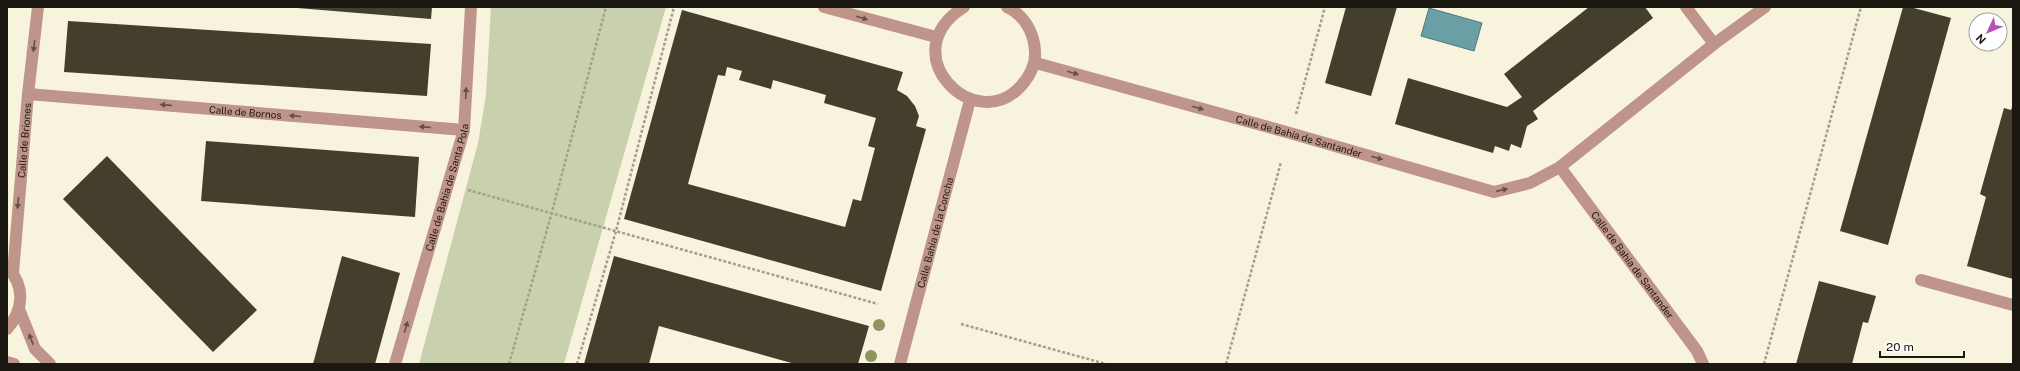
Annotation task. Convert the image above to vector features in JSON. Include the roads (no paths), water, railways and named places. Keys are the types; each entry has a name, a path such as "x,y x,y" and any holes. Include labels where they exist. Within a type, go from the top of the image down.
{"street":[{"name":"Calle de Briones","path":"10,270 38,7"},
{"name":"Calle de Bahía de Santa Pola","path":"395,364 464,130 471,7"},
{"path":"824,7 936,37"},
{"path":"964,7 952,14 936,37 936,61 943,78 956,92 970,100 988,102 1003,98 1017,91 1027,79 1036,63 1032,34 1024,20 1007,7"},
{"path":"1686,7 1714,44"},
{"name":"Calle de Bahía de Santander","path":"1036,63 1494,192 1530,183 1560,167 1714,44 1765,7"},
{"name":"Calle de Bornos","path":"28,94 464,130"},
{"name":"Calle Bahía de la Concha","path":"900,364 970,100"},
{"name":"Calle de Bahía de Santander","path":"1560,167 1697,351 1703,364"},
{"path":"7,329 14,320 19,309 21,296 19,284 10,270"},
{"path":"1921,280 2013,305"},
{"path":"19,309 35,350 50,364"},
{"path":"7,362 14,364"}],"water":[{"path":"1429,8 1482,23 1474,51 1421,36"}]}
